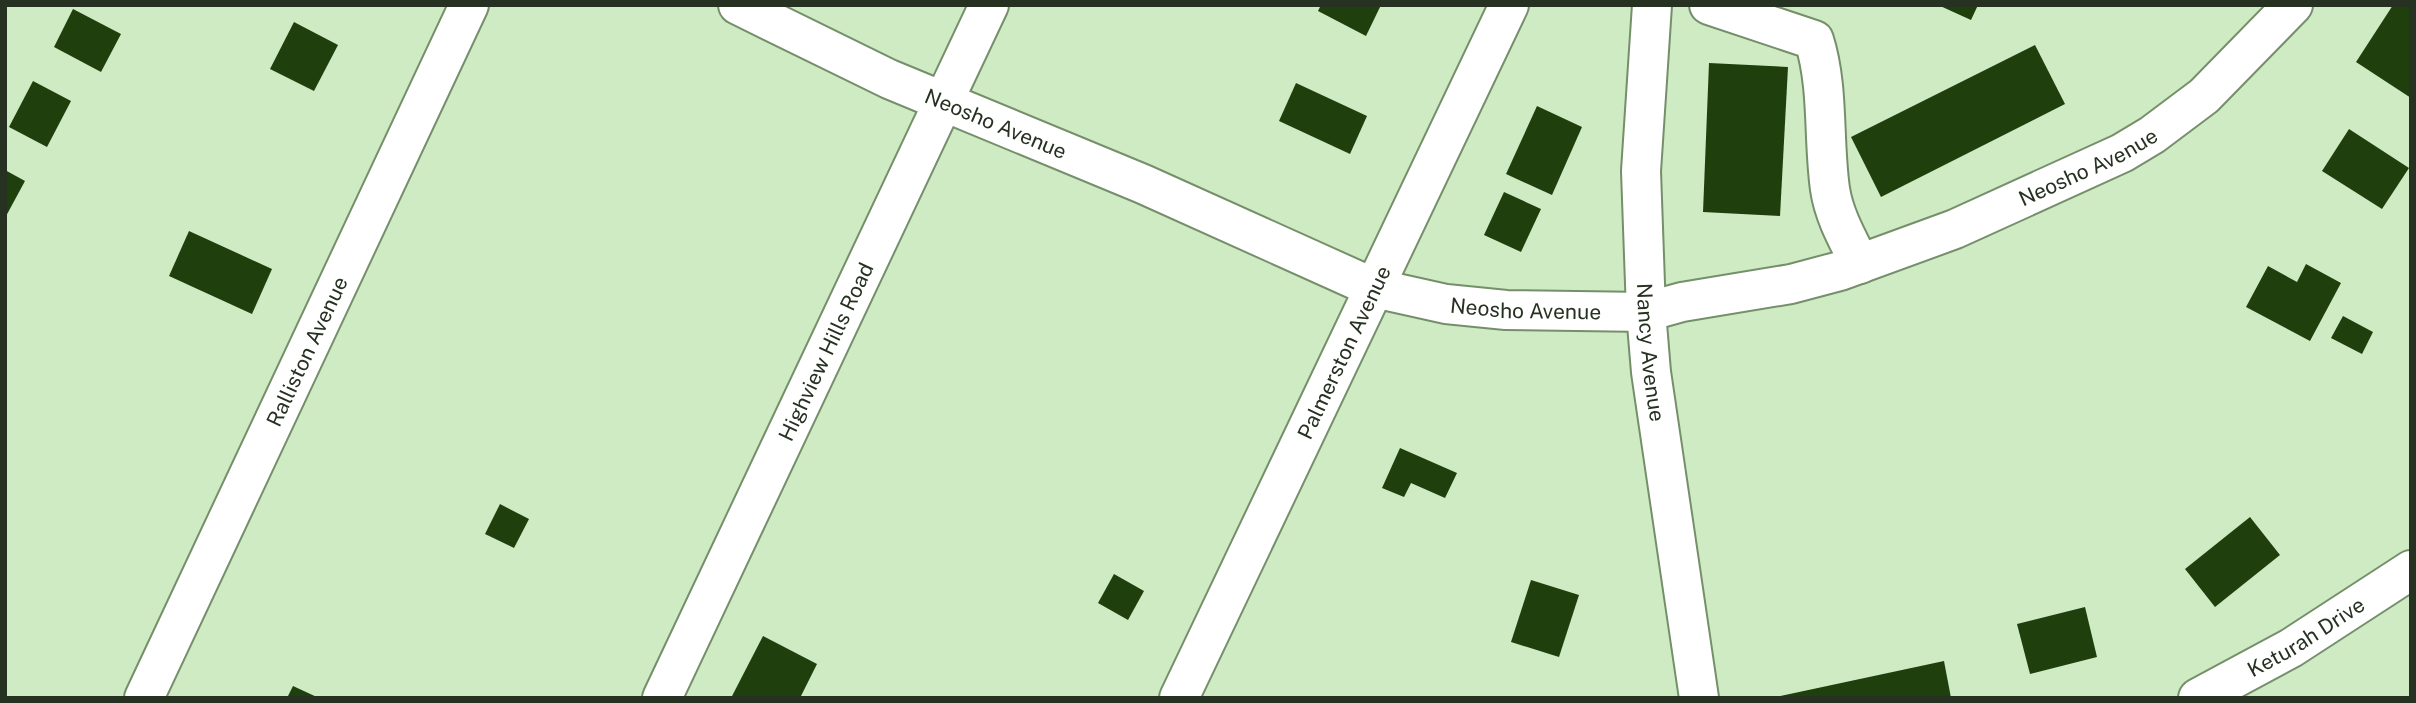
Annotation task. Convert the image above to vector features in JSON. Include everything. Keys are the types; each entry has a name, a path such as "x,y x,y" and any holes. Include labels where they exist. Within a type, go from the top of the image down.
{"street":[{"name":"Ralliston Avenue","path":"144,698 469,5"},
{"name":"Neosho Avenue","path":"738,5 890,79 1143,184 1374,288 1446,304 1506,310 1646,312 1682,302 1791,284 1860,264 1955,229 2020,201 2152,135 2204,96 2293,5"},
{"name":"Highview Hills Road","path":"662,698 989,5"},
{"name":"Palmerston Avenue","path":"1180,698 1509,5"},
{"name":"Nancy Avenue","path":"1652,5 1641,171 1646,312 1651,372 1699,698"},
{"path":"1709,5 1814,40 1823,68 1823,108 1831,191 1840,223 1860,264"},
{"name":"Keturah Drive","path":"2199,698 2291,648 2411,570"}],"building":[{"path":"1321,5 1381,5 1366,36 1318,11"},
{"path":"1938,5 1978,5 1971,20"},
{"path":"2393,5 2411,5 2411,98 2356,62"},
{"path":"73,9 121,34 101,72 54,47"},
{"path":"294,22 338,45 314,91 270,69"},
{"path":"2035,45 2065,104 1881,197 1851,137"},
{"path":"1709,63 1788,67 1780,216 1703,212"},
{"path":"33,81 71,101 47,147 9,127"},
{"path":"1296,83 1367,116 1350,154 1279,121"},
{"path":"1537,106 1582,127 1552,195 1506,174"},
{"path":"2349,129 2409,168 2382,209 2322,171"},
{"path":"5,170 25,181 5,218"},
{"path":"1504,192 1541,209 1521,252 1484,235"},
{"path":"189,231 272,269 252,314 169,276"},
{"path":"2306,264 2341,283 2310,341 2246,307 2268,266 2297,282"},
{"path":"2343,316 2373,332 2362,354 2331,338"},
{"path":"1400,448 1457,473 1445,498 1411,483 1404,497 1382,488"},
{"path":"500,504 529,519 514,548 485,534"},
{"path":"2250,517 2280,555 2215,607 2185,569"},
{"path":"1114,574 1144,591 1128,620 1098,603"},
{"path":"1531,580 1579,595 1559,657 1511,642"},
{"path":"2085,607 2097,657 2030,674 2017,624"},
{"path":"763,636 817,664 800,698 731,698"},
{"path":"1944,661 1951,698 1776,698 1776,697"},
{"path":"293,686 319,698 287,698"}]}
